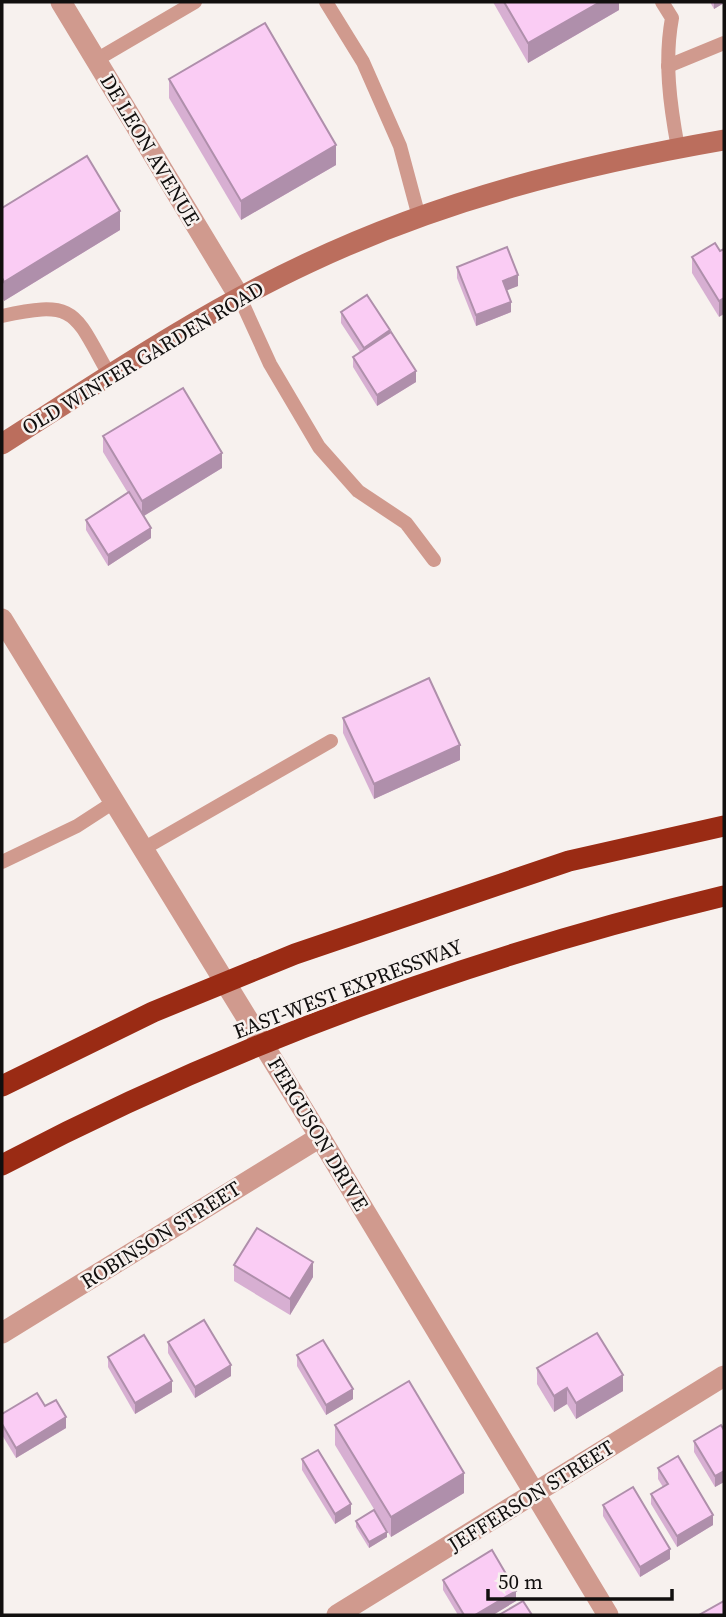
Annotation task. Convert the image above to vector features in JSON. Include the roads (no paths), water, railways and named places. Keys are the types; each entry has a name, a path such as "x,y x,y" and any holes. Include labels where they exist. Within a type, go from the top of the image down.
{"highway":[{"path":"2,1086 153,1012 295,954 569,862 724,826"},
{"name":"EAST-WEST EXPRESSWAY","path":"2,1165 192,1076 335,1016 511,955 724,896"}],"main road":[{"name":"OLD WINTER GARDEN ROAD","path":"2,444 240,298 309,262 419,216 504,187 606,161 724,140"}],"street":[{"name":"DE LEON AVENUE","path":"61,2 240,298"},
{"name":"FERGUSON DRIVE","path":"2,620 537,1493 608,1615"},
{"name":"ROBINSON STREET","path":"2,1333 320,1137"},
{"name":"JEFFERSON STREET","path":"337,1615 724,1376"}],"lane":[{"path":"96,60 195,2"},
{"path":"326,2 363,62 400,146 419,216"},
{"path":"662,2 672,18 667,45 670,104 678,148"},
{"path":"668,65 724,43"},
{"path":"240,298 270,364 319,447 358,491 406,523 434,560"},
{"path":"2,316 47,307 60,309 80,323 110,376"},
{"path":"143,849 331,741"},
{"path":"2,862 78,826 114,802"}]}
